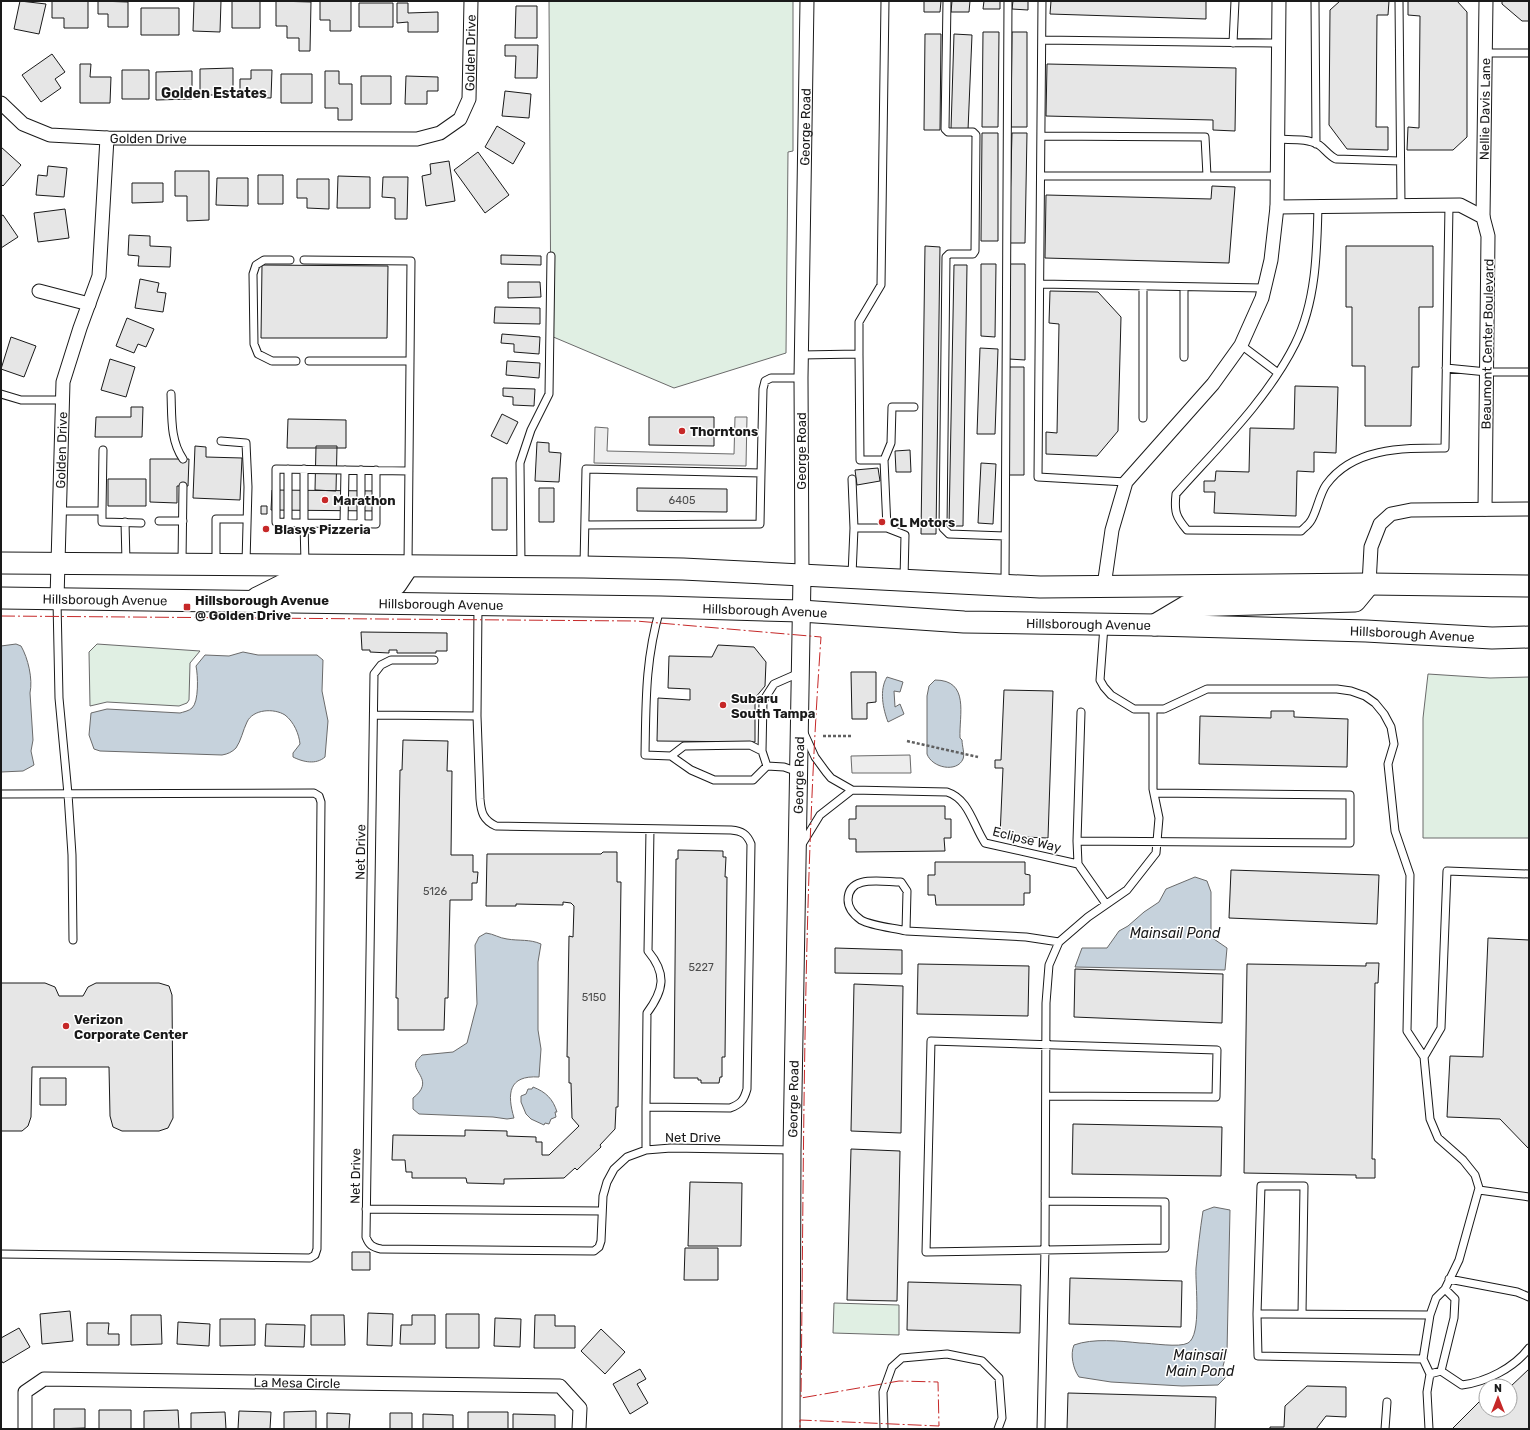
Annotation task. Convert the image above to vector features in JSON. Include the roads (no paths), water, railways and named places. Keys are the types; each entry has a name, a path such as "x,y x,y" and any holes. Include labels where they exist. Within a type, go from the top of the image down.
{"main road":[{"path":"1,563 683,569 1004,585 1104,586 1368,584 1529,586"},
{"path":"253,600 289,582 396,584 408,566"},
{"path":"1155,625 1187,606 1355,602 1368,584"},
{"name":"Hillsborough Avenue","path":"1,598 253,600 661,607 801,611 964,622 1155,625 1366,631 1492,638 1529,637"},
{"path":"1492,638 1529,646"}],"street":[{"name":"Golden Drive","path":"57,599 58,511 63,382 99,276 107,138 417,139 440,132 460,119 469,99 471,1"},
{"name":"George Road","path":"791,1429 792,1150 799,673 802,576 801,355 807,1"},
{"path":"1104,586 1112,530 1126,482 1213,384 1240,345 1262,298 1271,260 1277,207 1279,1"},
{"name":"Nellie Davis Lane","path":"1483,217 1486,1"},
{"path":"1,103 23,124 50,135 107,138"},
{"path":"1277,207 1460,205 1483,217"},
{"name":"Beaumont Center Boulevard","path":"1483,217 1488,236 1485,509"},
{"path":"39,291 89,304"},
{"path":"1368,584 1371,547 1380,524 1391,514 1411,510 1529,509"},
{"name":"La Mesa Circle","path":"25,1429 25,1392 44,1379 560,1386 580,1408 579,1429"}],"lane":[{"path":"884,460 860,460 859,322 881,284 886,1"},
{"path":"947,1 945,129 948,132 974,132 976,135 975,251 973,254 949,254 946,257 943,528 949,534 1005,536"},
{"path":"1004,585 1008,1"},
{"path":"1042,1 1038,477 1126,482"},
{"path":"1233,42 1234,1"},
{"path":"1315,1 1316,144"},
{"path":"1399,1 1401,206"},
{"path":"1042,40 1278,43"},
{"path":"1485,52 1529,53"},
{"path":"1041,136 1205,137 1206,176"},
{"path":"1278,139 1311,141 1320,146 1328,156 1336,159 1400,161"},
{"path":"1041,176 1277,176"},
{"path":"1318,206 1315,271 1306,311 1296,343 1267,392 1176,494 1175,507 1178,520 1188,530 1301,531 1311,521 1326,485 1346,466 1375,452 1405,448 1445,448 1449,205"},
{"path":"521,567 520,463 531,430 549,394 551,256"},
{"path":"290,260 264,260 256,265 253,274 254,344 258,354 272,361 296,361"},
{"path":"304,260 411,261 408,566"},
{"path":"1040,284 1264,288"},
{"path":"1143,286 1143,418"},
{"path":"1184,287 1184,357"},
{"path":"1240,345 1278,373"},
{"path":"801,355 859,354"},
{"path":"309,361 410,361"},
{"path":"1446,368 1487,372 1529,372"},
{"path":"585,525 760,524 764,381 771,378 801,378"},
{"path":"1,394 21,400 62,400"},
{"path":"171,394 173,436 177,450 183,460"},
{"path":"887,528 884,460 891,443 892,407 914,407"},
{"path":"221,441 246,443 248,487 246,565"},
{"path":"103,450 102,522 142,523"},
{"path":"376,470 376,524 276,522 276,469 304,470 376,470 409,471"},
{"path":"288,469 288,523"},
{"path":"584,567 586,469 761,473"},
{"path":"304,470 304,565"},
{"path":"344,523 345,470"},
{"path":"361,524 362,470"},
{"path":"851,578 854,528 852,479"},
{"path":"182,565 183,486"},
{"path":"58,511 102,511"},
{"path":"216,565 216,519 247,519"},
{"path":"159,521 183,521"},
{"path":"125,522 126,564"},
{"path":"854,528 887,528 905,535 904,581"},
{"path":"57,599 59,698 72,855 73,940"},
{"path":"478,604 477,716 480,799 481,812 487,822 496,826 736,830 741,831 748,836 751,844 747,1089 744,1099 739,1105 730,1108 646,1108"},
{"path":"661,607 653,634 646,685 645,755 671,756 691,770 714,780 753,780 767,766 784,767 798,772"},
{"path":"1104,624 1100,680 1111,695 1134,709 1164,709 1206,689 1337,689 1351,690 1365,696 1384,714 1391,727 1394,744 1388,764 1395,831 1410,875 1407,1031 1424,1056 1430,1119 1438,1138 1463,1160 1475,1175 1479,1190 1459,1260 1445,1289 1436,1298 1430,1315 1423,1359 1430,1374 1427,1392 1429,1429"},
{"name":"Net Drive","path":"434,660 391,660 381,665 374,674 366,1209 366,1237 373,1248 381,1250 594,1251 601,1241 602,1196 614,1169 627,1157 646,1150 682,1148 792,1150"},
{"path":"767,766 762,751 763,701 774,684 799,673"},
{"path":"1041,1429 1049,965 1059,942 1106,904 1127,890 1156,853 1159,818 1154,792 1153,709"},
{"path":"1081,712 1077,841 1078,864 1106,904"},
{"path":"374,715 477,716"},
{"path":"797,855 820,815 852,790 831,778 826,772 815,757 799,722"},
{"path":"671,756 684,746 750,745 762,751"},
{"name":"Eclipse Way","path":"852,790 947,792 956,795 963,801 985,843 1078,864"},
{"path":"1077,841 1350,843 1350,795 1154,792"},
{"path":"1,794 314,793 319,796 321,802 321,945 317,1250 315,1255 310,1258 1,1254"},
{"path":"646,1150 647,1013 655,1002 661,987 661,973 656,960 648,951 650,829"},
{"path":"1424,1056 1441,1028 1447,871 1529,874"},
{"path":"906,931 907,891 901,882 860,881 853,886 848,893 848,905 853,914 862,920 906,931 1026,937 1059,942"},
{"path":"1045,1201 1165,1202 1165,1248 926,1252 932,1041 1217,1050 1216,1098 1047,1096"},
{"path":"1302,1314 1304,1186 1261,1186 1256,1314 1258,1356 1423,1359"},
{"path":"1479,1190 1529,1197"},
{"path":"366,1209 602,1211"},
{"path":"1449,1279 1517,1292 1529,1297"},
{"path":"1441,1371 1454,1318 1455,1299 1445,1289"},
{"path":"1256,1314 1430,1315"},
{"path":"1430,1374 1441,1371 1462,1385 1477,1383 1503,1370 1524,1355 1529,1348"},
{"path":"884,1429 883,1392 892,1367 902,1358 947,1354 982,1361 999,1378 1002,1418 998,1429"},
{"path":"1385,1429 1387,1402"}],"water":[{"path":"16,644 21,646 24,651 28,662 30,675 33,740 31,751 34,765 23,771 1,772 1,646"},
{"path":"243,652 258,655 317,655 323,660 322,691 328,721 325,757 318,761 309,762 293,757 293,753 300,744 296,728 285,715 275,711 264,711 254,714 247,722 236,748 230,753 224,755 100,751 94,749 89,735 91,713 107,709 180,713 188,711 192,708 196,700 196,666 205,655 229,656"},
{"path":"887,677 903,682 900,692 894,691 895,707 900,704 904,714 888,722 883,705 882,694"},
{"path":"935,680 946,682 954,686 958,692 960,700 960,738 962,740 964,757 956,766 945,767 934,763 927,754 927,696 929,686"},
{"name":"Mainsail Pond","path":"1195,877 1207,881 1211,892 1211,937 1227,948 1225,970 1075,967 1082,948 1107,948 1119,931 1128,926 1144,912 1159,902 1166,889"},
{"path":"486,933 511,940 537,942 541,944 538,962 538,1030 541,1049 539,1077 521,1079 512,1088 511,1101 514,1118 507,1119 493,1117 419,1114 413,1109 413,1098 419,1092 423,1082 417,1069 416,1062 422,1055 453,1052 467,1043 477,1004 475,945 479,937"},
{"path":"533,1087 542,1091 548,1096 555,1107 557,1112 555,1112 556,1117 551,1119 549,1124 545,1123 544,1125 531,1119 526,1114 521,1102 521,1096 526,1094 528,1089 532,1089"},
{"name":"Mainsail Main Pond","path":"1214,1207 1230,1210 1227,1352 1223,1366 1225,1378 1218,1385 1182,1386 1111,1382 1079,1377 1075,1370 1073,1361 1072,1353 1074,1345 1090,1341 1124,1341 1178,1345 1188,1343 1192,1338 1196,1320 1196,1268 1203,1211"}],"place":[{"name":"Thorntons","path":"682,431"},
{"name":"Marathon","path":"325,500"},
{"name":"CL Motors","path":"882,522"},
{"name":"Blasys Pizzeria","path":"266,529"},
{"name":"Hillsborough Avenue @ Golden Drive","path":"187,607"},
{"name":"Subaru South Tampa","path":"723,705"},
{"name":"Verizon Corporate Center","path":"66,1026"}],"district":[{"name":"Golden Estates","path":"214,93"}]}
